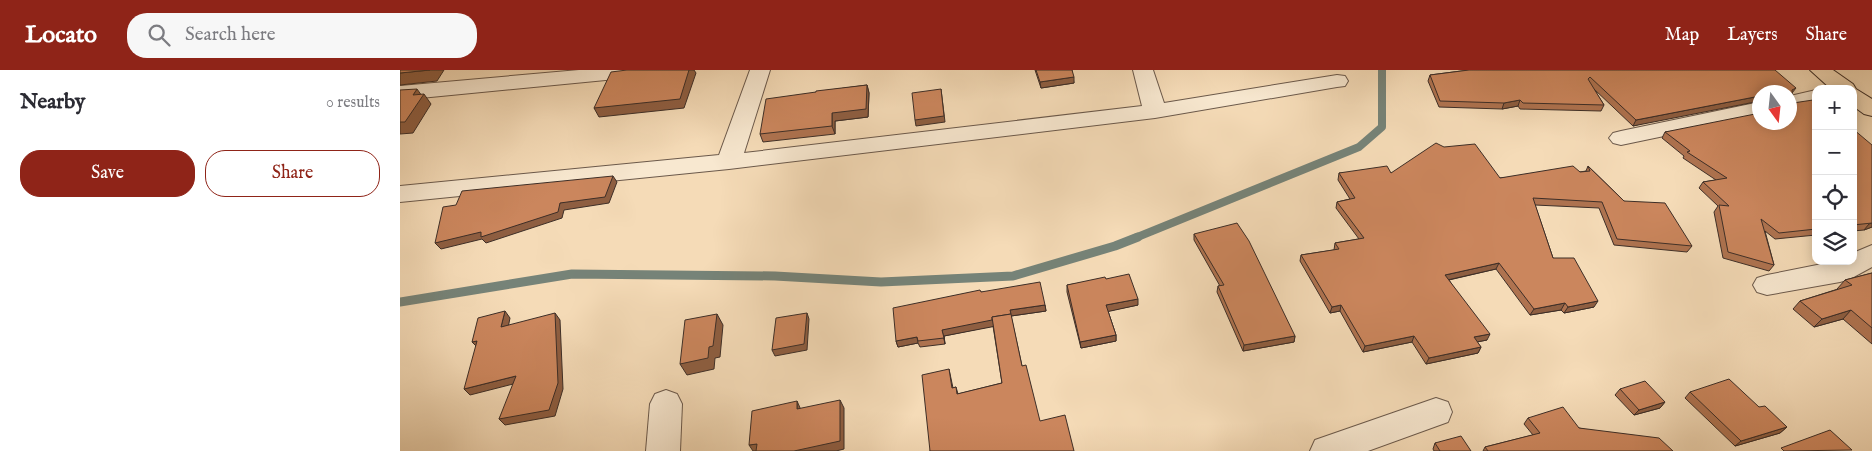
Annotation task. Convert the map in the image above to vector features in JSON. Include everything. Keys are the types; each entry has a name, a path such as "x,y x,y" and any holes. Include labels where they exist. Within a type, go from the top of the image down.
{"main road":[{"path":"1820,70 1840,85"}],"street":[{"path":"400,94 647,70"},
{"path":"729,162 760,70"},
{"path":"1143,70 1155,111"},
{"path":"400,194 729,162 1155,111 1337,81"},
{"path":"1797,100 1812,97"},
{"path":"1621,138 1752,110"},
{"path":"1767,285 1840,272 1872,254"},
{"path":"663,451 666,404"},
{"path":"1327,451 1436,412"}],"building":[{"path":"400,70 430,70 400,73"},
{"path":"627,70 689,70 680,99 594,108 611,72"},
{"path":"1036,70 1072,70 1074,77 1040,82"},
{"path":"1469,70 1775,70 1792,85 1752,85 1752,98 1636,120 1590,77 1588,79 1604,105 1523,103 1520,100 1504,103 1440,101 1430,75"},
{"path":"867,85 866,109 832,113 832,126 760,134 766,99"},
{"path":"417,89 413,95 424,94 405,122 400,122 400,90"},
{"path":"941,89 944,116 915,120 912,93"},
{"path":"1812,100 1812,229 1779,233 1761,219 1774,265 1728,252 1719,205 1729,206 1703,182 1727,178 1687,152 1690,151 1665,132 1752,115 1752,130 1797,130 1797,102"},
{"path":"1857,132 1872,145 1872,223 1857,225"},
{"path":"1436,143 1444,147 1475,144 1500,178 1573,166 1580,172 1590,171 1588,166 1624,201 1665,203 1692,246 1617,239 1602,202 1533,198 1553,258 1574,258 1598,301 1568,307 1565,303 1534,309 1499,263 1445,275 1490,334 1474,337 1481,347 1429,358 1414,336 1365,346 1341,305 1332,307 1301,255 1339,249 1335,243 1364,238 1337,202 1355,198 1339,173 1387,166 1391,173"},
{"path":"613,176 605,197 560,203 558,212 481,237 481,232 435,243 443,207 456,205 462,191"},
{"path":"1237,223 1249,241 1295,336 1244,345 1218,286 1224,285 1194,234"},
{"path":"1872,273 1872,328 1851,310 1822,319 1800,301 1852,285 1845,280"},
{"path":"1129,274 1138,299 1106,305 1116,335 1080,342 1067,285"},
{"path":"1040,282 1045,305 1010,310 1011,314 992,317 992,320 942,330 944,338 918,341 917,337 896,341 893,308 980,290 981,292"},
{"path":"505,311 501,327 555,313 558,383 549,410 499,419 516,376 464,389 477,341 472,342 478,318"},
{"path":"807,313 804,344 772,350 776,318"},
{"path":"717,314 713,346 709,347 708,358 680,364 685,320"},
{"path":"1011,314 1022,366 1026,365 1040,421 1065,415 1074,451 930,451 922,375 949,369 952,388 956,387 957,394 1002,383 992,317"},
{"path":"1729,379 1759,407 1765,406 1787,427 1741,441 1690,392"},
{"path":"1645,381 1665,402 1639,410 1620,389"},
{"path":"840,400 840,441 794,451 756,451 757,444 749,445 752,411 797,401 797,409"},
{"path":"1563,407 1579,428 1659,438 1673,451 1488,451 1485,447 1540,433 1528,418"},
{"path":"1830,430 1852,450 1784,451 1781,448"},
{"path":"1461,436 1471,451 1440,451 1435,443"}],"waterway":[{"path":"1135,238 1359,147 1382,127 1382,70"},
{"path":"400,302 572,274 775,276 881,282 1013,276 1115,246 1138,237"}]}
